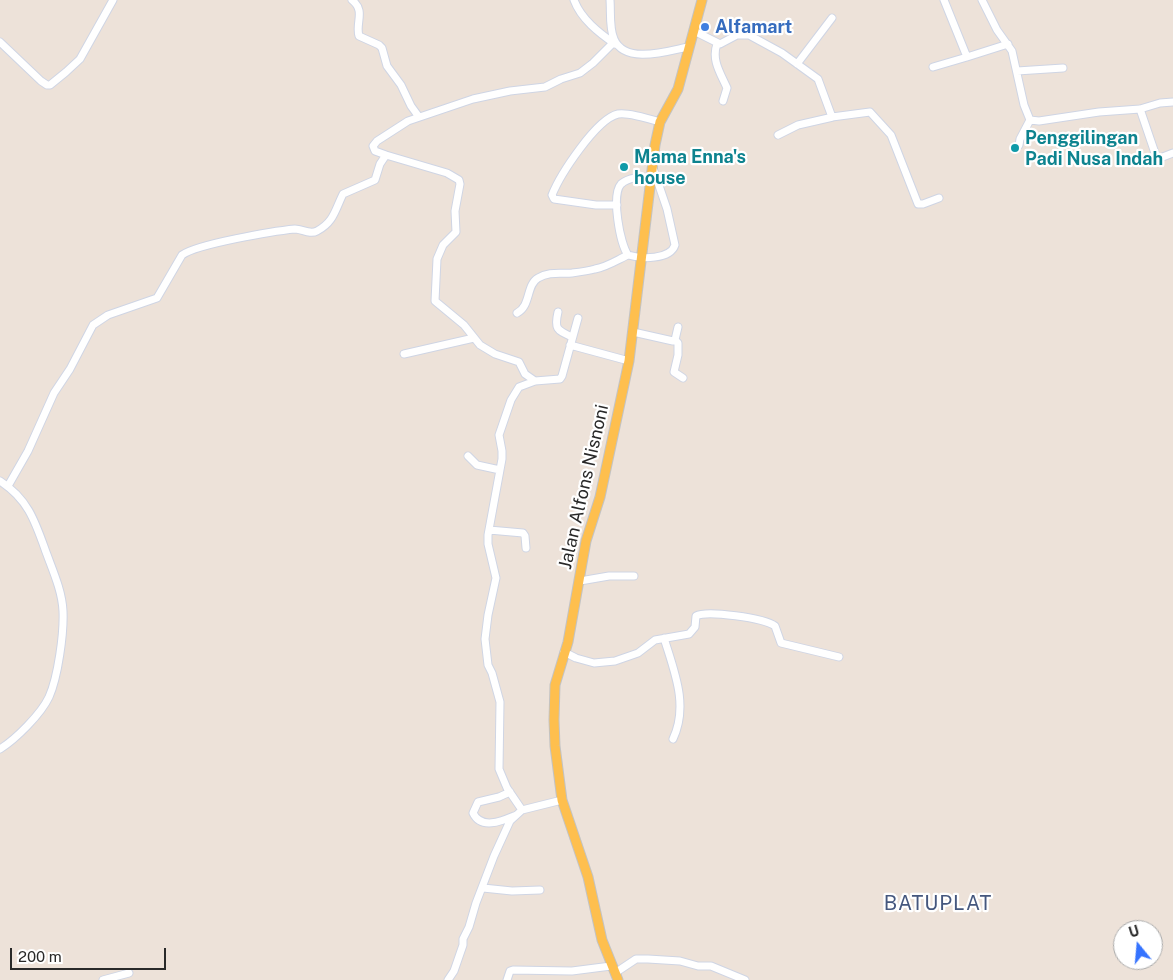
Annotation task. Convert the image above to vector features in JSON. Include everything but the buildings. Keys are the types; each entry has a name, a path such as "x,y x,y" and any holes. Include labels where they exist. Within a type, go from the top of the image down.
{"main road":[{"name":"Jalan Alfons Nisnoni","path":"615,973 602,940 586,869 562,800 556,757 555,685 568,642 586,541 600,496 629,362 652,165 660,122 678,89 702,0"}],"street":[{"path":"0,42 41,81 50,85 80,59 113,0"},
{"path":"352,0 359,10 361,17 359,36 382,48 387,66 401,86 411,106 420,117"},
{"path":"574,0 580,13 597,32 628,51 648,55 688,47"},
{"path":"610,0 612,30 616,44"},
{"path":"944,0 967,57"},
{"path":"982,0 997,30 1012,51 1024,105 1030,120 1020,139 1019,145"},
{"path":"797,64 832,18"},
{"path":"694,32 717,44 725,43 737,36 751,36 818,79 831,116 834,117"},
{"path":"535,381 525,374 519,362 495,354 480,345 464,325 435,301 436,259 443,245 456,232 455,211 460,181 447,174 375,151 373,148 374,144 402,123 473,99 510,91 545,87 554,81 580,73 616,44"},
{"path":"717,44 715,50 717,67 719,75 727,88 723,101"},
{"path":"933,67 1008,44"},
{"path":"1017,71 1063,68"},
{"path":"1030,120 1039,121 1099,112 1140,109 1160,103 1173,102"},
{"path":"1140,109 1156,156 1160,159 1173,153"},
{"path":"778,135 798,125 870,112 891,135 918,204 939,198"},
{"path":"617,205 554,199 552,195 559,179 575,155 599,126 613,116 626,114 660,122"},
{"path":"8,486 28,451 54,393 73,364 90,329 97,321 108,315 158,298 184,253 210,244 272,232 296,229 312,233 316,232 334,217 342,194 375,180 380,164 386,155"},
{"path":"517,313 525,304 533,282 538,278 553,273 571,273 598,269 628,256 641,257 667,254 673,250 675,245 674,236 652,165"},
{"path":"628,256 622,246 616,197 623,183 633,178 651,177"},
{"path":"558,312 557,328 561,332 572,336"},
{"path":"522,810 510,792 499,768 500,702 492,673 488,666 486,653 486,625 496,578 488,544 502,451 499,435 519,387 535,381 560,379 578,318"},
{"path":"678,327 675,340 678,343 678,355 674,372 683,378"},
{"path":"633,332 675,340"},
{"path":"404,354 474,338"},
{"path":"570,345 629,362"},
{"path":"468,456 477,465 500,470"},
{"path":"0,481 23,500 36,526 53,573 63,611 56,671 48,699 24,728 0,749"},
{"path":"489,530 523,532 526,548"},
{"path":"580,581 609,576 634,576"},
{"path":"564,652 576,658 594,663 608,662 638,653 649,643 664,638 689,634 695,627 696,616 713,614 765,622 775,626 781,644 839,657"},
{"path":"664,638 680,694 680,714 672,739"},
{"path":"510,792 478,802 474,813 478,820 488,823 498,822 514,816"},
{"path":"448,980 454,971 463,945 463,939 494,856 510,821 522,810 562,800"},
{"path":"483,888 512,891 540,890"},
{"path":"507,980 510,971 513,970 615,973 636,960 648,959 680,961 698,966 711,966 745,980"},
{"path":"576,971 579,980"},
{"path":"103,980 129,973"}],"place":[{"name":"Alfamart","path":"705,27"},
{"name":"Penggilingan Padi Nusa Indah","path":"1015,148"},
{"name":"Mama Enna's house","path":"624,167"}],"district":[{"name":"BATUPLAT","path":"938,904"}]}
